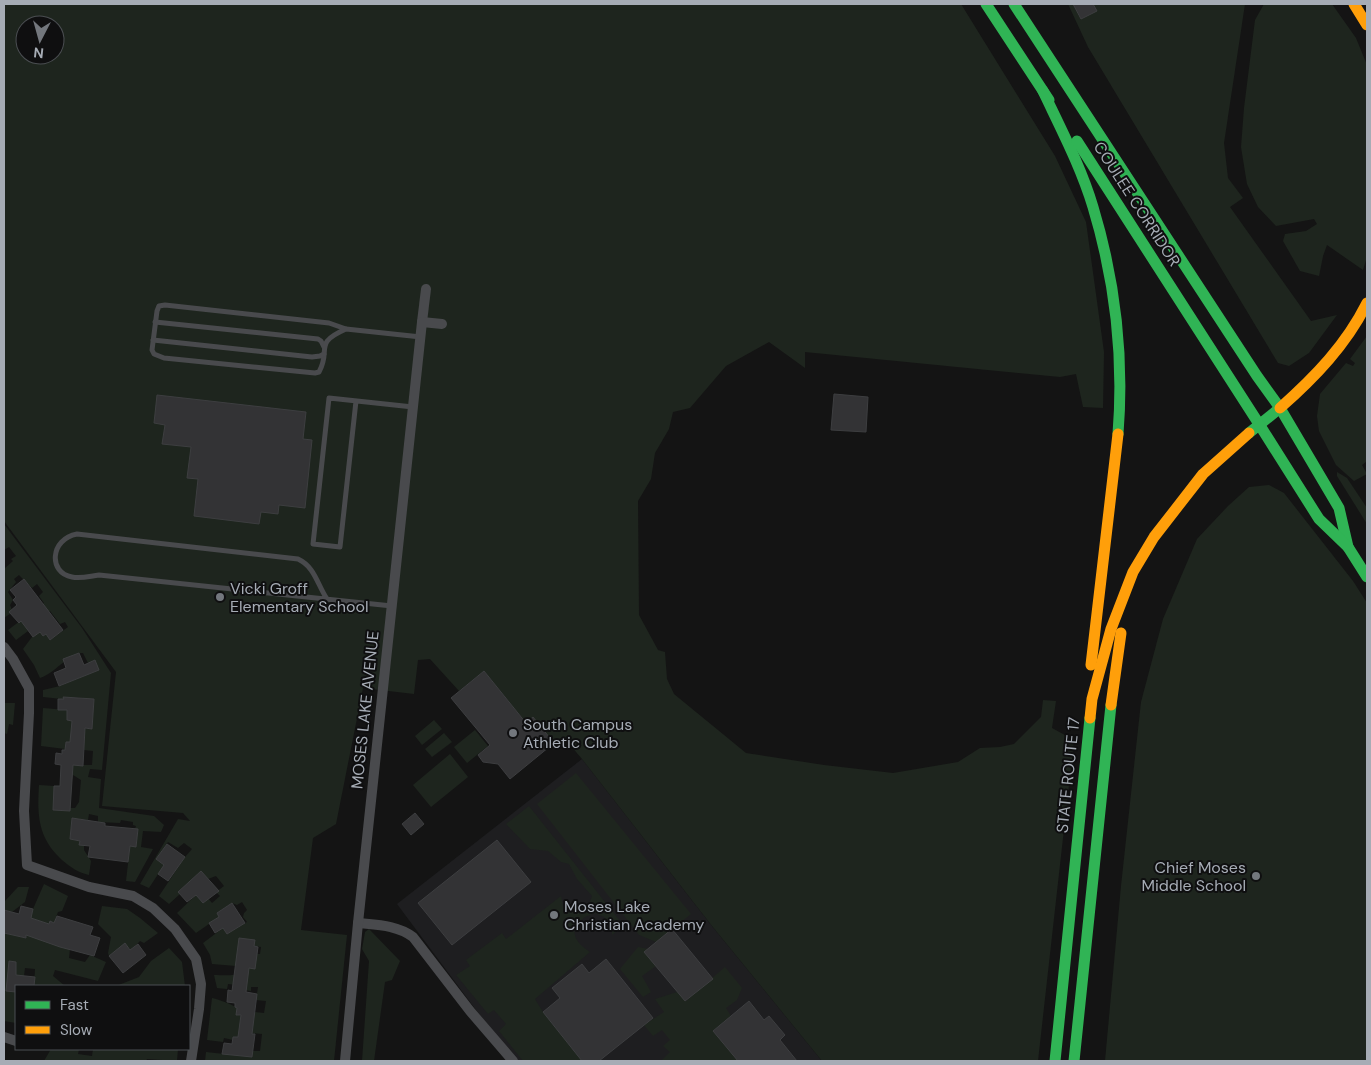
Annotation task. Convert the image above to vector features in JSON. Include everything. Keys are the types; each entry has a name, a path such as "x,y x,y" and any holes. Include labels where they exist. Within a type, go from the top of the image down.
{"main road":[{"name":"COULEE CORRIDOR","path":"986,4 1171,285 1320,519 1348,547"},
{"name":"COULEE CORRIDOR","path":"1014,4 1257,376 1280,408 1339,508 1348,547"},
{"path":"1354,4 1367,25"},
{"path":"1043,91 1074,157 1093,206 1110,276 1118,334 1120,407 1091,664 1092,698"},
{"name":"STATE ROUTE 17","path":"1054,1061 1092,698 1111,629 1128,584 1154,537 1204,474 1259,424 1280,408 1328,362 1349,335 1367,303"},
{"name":"STATE ROUTE 17","path":"1074,1061 1117,652 1123,626 1139,578 1174,511"},
{"path":"1348,547 1367,577"}],"street":[{"name":"MOSES LAKE AVENUE","path":"345,1061 426,289"},
{"path":"422,322 442,324"},
{"path":"4,647 29,688 24,811 27,865 88,888 132,896 153,908 175,929 196,959 201,984 191,1061"},
{"path":"358,923 404,930 413,937 470,1011 513,1061"}],"lane":[{"path":"155,322 318,340 321,341 324,347 324,354 321,368 315,374 158,357 154,354 153,340 155,322 160,306 329,323 346,329 421,337"},
{"path":"324,347 331,337 346,329"},
{"path":"153,340 312,357 324,354"},
{"path":"356,401 340,547 313,544 329,398 413,407"},
{"path":"326,599 312,570 306,563 298,559 77,534 61,541 56,550 55,560 58,569 72,578 99,575 392,606"}],"shaded area":[{"path":"4,4 961,4 1055,156 1086,222 1104,352 1103,408 1083,407 1076,374 1060,377 805,352 805,368 769,342 726,366 690,408 673,412 669,429 655,453 651,479 638,501 639,615 658,650 665,652 667,679 674,694 746,753 893,773 958,762 980,748 1014,744 1041,717 1043,700 1056,701 1052,728 1074,740 1038,1061 822,1061 712,926 565,739 554,743 533,717 526,723 484,671 459,691 430,659 418,660 414,694 363,688 336,824 313,838 301,930 347,935 334,1061 205,1061 206,1052 252,1057 253,1051 260,1051 262,1034 239,1032 238,1037 233,1037 233,1040 224,1038 223,1042 207,1040 212,998 237,1008 237,1015 254,1017 255,1012 264,1013 266,1001 256,1000 258,987 251,987 251,991 237,989 238,985 228,984 227,989 217,988 214,975 235,975 244,971 257,954 260,954 261,947 254,946 236,966 212,964 210,955 203,943 223,928 227,934 247,922 243,917 247,910 242,902 237,905 232,903 217,913 219,917 196,933 177,913 196,895 203,903 208,898 212,903 220,896 216,892 224,886 216,876 208,879 201,871 178,892 180,894 169,904 159,896 192,849 184,843 178,848 168,842 156,859 164,865 149,888 140,884 178,819 190,821 183,813 102,806 116,672 4,521"},
{"path":"1068,4 1073,4 1081,19 1096,11 1093,4 1245,4 1224,143 1228,178 1243,198 1230,207 1311,321 1337,315 1309,353 1289,366 1278,363 1088,47"},
{"path":"1264,4 1332,4 1356,38 1367,65 1367,257 1363,270 1327,245 1319,276 1300,271 1283,241 1285,234 1306,231 1317,224 1314,219 1276,226 1258,207 1247,184 1241,147 1244,108 1255,20"},
{"path":"1367,336 1367,461 1362,465 1367,474 1354,481 1336,465 1319,431 1317,416 1320,394 1346,363 1353,366 1355,363 1350,359"},
{"path":"1337,472 1347,478 1367,508 1367,524 1337,476"},
{"name":"Chief Moses Middle School","path":"1269,485 1284,493 1353,581 1367,603 1367,1061 1105,1061 1121,886 1141,702 1163,619 1197,539 1249,487"},
{"path":"4,524 82,628 111,673 102,770 90,769 88,777 101,779 99,808 154,816 164,825 161,832 143,831 141,847 153,849 135,882 126,881 130,846 136,846 138,830 135,829 136,826 133,825 133,822 121,820 120,823 98,822 98,816 89,814 88,820 72,818 70,839 80,841 79,845 84,845 84,850 91,861 89,875 82,873 62,860 54,852 44,835 38,807 39,785 54,786 70,811 70,808 75,808 79,802 81,780 73,775 73,765 92,765 93,751 84,750 84,743 66,742 65,749 41,746 43,708 67,710 67,720 72,721 72,728 92,729 94,699 72,697 71,700 43,697 43,690 60,686 98,670 88,663 83,653 79,653 64,659 64,662 40,678 23,649 32,637 40,632 43,636 46,634 50,640 68,627 65,622 60,624 50,611 26,628 28,631 16,640 8,630 44,603 39,596 43,592 37,584 32,588 19,575 14,579 16,582 8,592 13,600 10,605 11,613 4,618 4,569 13,561 11,559 16,556 9,547 4,550"},
{"path":"4,703 15,703 13,725 9,724 7,734 4,733"},
{"path":"434,720 442,729 422,745 415,736"},
{"path":"475,730 488,746 467,763 454,747"},
{"path":"444,733 452,742 432,757 425,749"},
{"path":"450,754 468,777 431,807 413,785"},
{"name":"Moses Lake Christian Academy","path":"582,759 712,926 822,1061 514,1061 397,904"},
{"path":"576,773 691,914 656,942 639,935 537,804"},
{"path":"529,806 624,926 612,935 612,927 604,917 595,913 585,917 575,925 576,938 590,952 535,999 582,1061 523,1061 499,1031 506,1024 494,1010 488,1014 456,975 470,966 466,960 502,933 506,939 561,896 563,906 570,913 588,907 592,896 577,879 569,864 561,862 548,851 530,849 506,824"},
{"path":"44,884 68,896 62,911 58,912 54,923 50,922 49,924 70,949 69,958 85,962 90,955 106,962 98,981 55,970 53,976 64,985 34,985 35,969 25,968 24,976 6,991 15,992 15,1023 4,1021 4,933 26,938 33,909"},
{"path":"18,887 29,887 25,902 12,912 4,910 4,902"},
{"path":"102,906 127,909 158,933 144,943 140,941 131,950 125,944 109,956 111,937 98,924"},
{"path":"369,929 400,961 392,980 385,982 374,1061 362,1061 369,961 362,949 365,932"},
{"path":"638,947 648,949 656,966 642,976 651,992 643,997 620,969"},
{"path":"169,948 182,962 185,985 119,985 139,977 151,961"},
{"path":"725,967 742,988 737,1000 726,1008 731,1016 713,1031 738,1061 663,1061 670,1052 663,1046 670,1040 662,1030 653,1036 644,1025 664,1012 655,999 677,992 686,1001"},
{"path":"50,1050 79,1050 78,1054 92,1056 93,1050 178,1050 177,1061 147,1059 146,1061 44,1061"}],"building":[{"path":"1073,4 1093,4 1097,11 1081,19"},
{"path":"834,394 868,397 866,432 831,430"},
{"path":"157,395 306,412 303,439 312,440 305,508 279,505 278,514 261,512 259,524 194,516 198,479 187,478 191,447 162,444 165,425 154,423"},
{"path":"24,579 63,630 50,640 46,634 43,636 40,632 33,637 21,621 19,623 9,612 17,605 13,600 16,597 10,590"},
{"path":"79,653 84,665 95,660 99,670 59,686 54,673 66,668 63,659"},
{"name":"South Campus Athletic Club","path":"484,671 526,723 533,717 554,743 510,779 498,764 483,762 478,755 490,745 451,698"},
{"path":"63,697 94,699 92,729 85,728 83,766 73,765 70,811 53,810 54,786 60,786 61,765 55,764 56,753 62,754 62,750 65,750 66,742 70,742 72,721 67,720 67,710 58,710 58,699 64,699"},
{"path":"415,813 424,824 411,835 402,824"},
{"path":"72,818 105,823 105,826 138,829 136,847 130,846 128,862 88,857 90,846 79,845 80,841 70,839"},
{"path":"497,840 531,882 452,945 418,903"},
{"path":"167,844 185,857 168,881 158,874 164,865 156,859"},
{"path":"201,871 219,891 203,903 196,895 187,902 178,892"},
{"path":"232,903 245,923 227,934 223,928 215,933 209,923 219,917 217,913"},
{"path":"21,906 33,909 31,918 49,924 50,921 54,923 57,916 93,927 90,935 100,938 94,956 26,935 26,938 4,933 4,910 19,914"},
{"path":"672,929 713,979 685,1001 644,952"},
{"path":"239,938 255,940 254,946 258,947 255,969 249,968 246,992 257,994 252,1034 255,1034 252,1057 222,1054 224,1043 232,1044 233,1037 238,1037 241,1015 236,1015 237,1008 235,1003 227,1002 228,990 232,991"},
{"path":"125,943 130,950 138,944 146,955 123,973 109,956"},
{"path":"606,959 653,1018 599,1061 582,1061 543,1012 560,998 552,988 582,964 589,973"},
{"path":"9,961 16,962 16,975 35,977 34,985 15,985 15,992 6,991"},
{"path":"749,1001 764,1020 769,1016 785,1035 780,1040 797,1061 738,1061 713,1031"}],"traffic: fast":[{"path":"986,4 1049,100"},
{"path":"1014,4 1257,376 1280,408 1249,433"},
{"path":"1043,91 1083,177 1101,235 1112,291 1119,348 1120,405 1118,434"},
{"path":"1077,141 1259,424"},
{"path":"1280,408 1339,508 1348,547"},
{"path":"1259,424 1319,519 1348,547 1367,577"},
{"path":"1074,1061 1111,705"},
{"path":"1055,1061 1090,718"}],"traffic: slow":[{"path":"1354,4 1367,25"},
{"path":"1280,408 1329,360 1349,333 1367,303"},
{"path":"1090,718 1092,699 1111,629 1133,572 1154,537 1203,474 1249,433"},
{"path":"1091,665 1118,434"},
{"path":"1111,705 1121,633"}],"place":[{"name":"Vicki Groff Elementary School","path":"220,597"},
{"name":"South Campus Athletic Club","path":"513,733"},
{"name":"Chief Moses Middle School","path":"1256,876"},
{"name":"Moses Lake Christian Academy","path":"554,915"}]}
